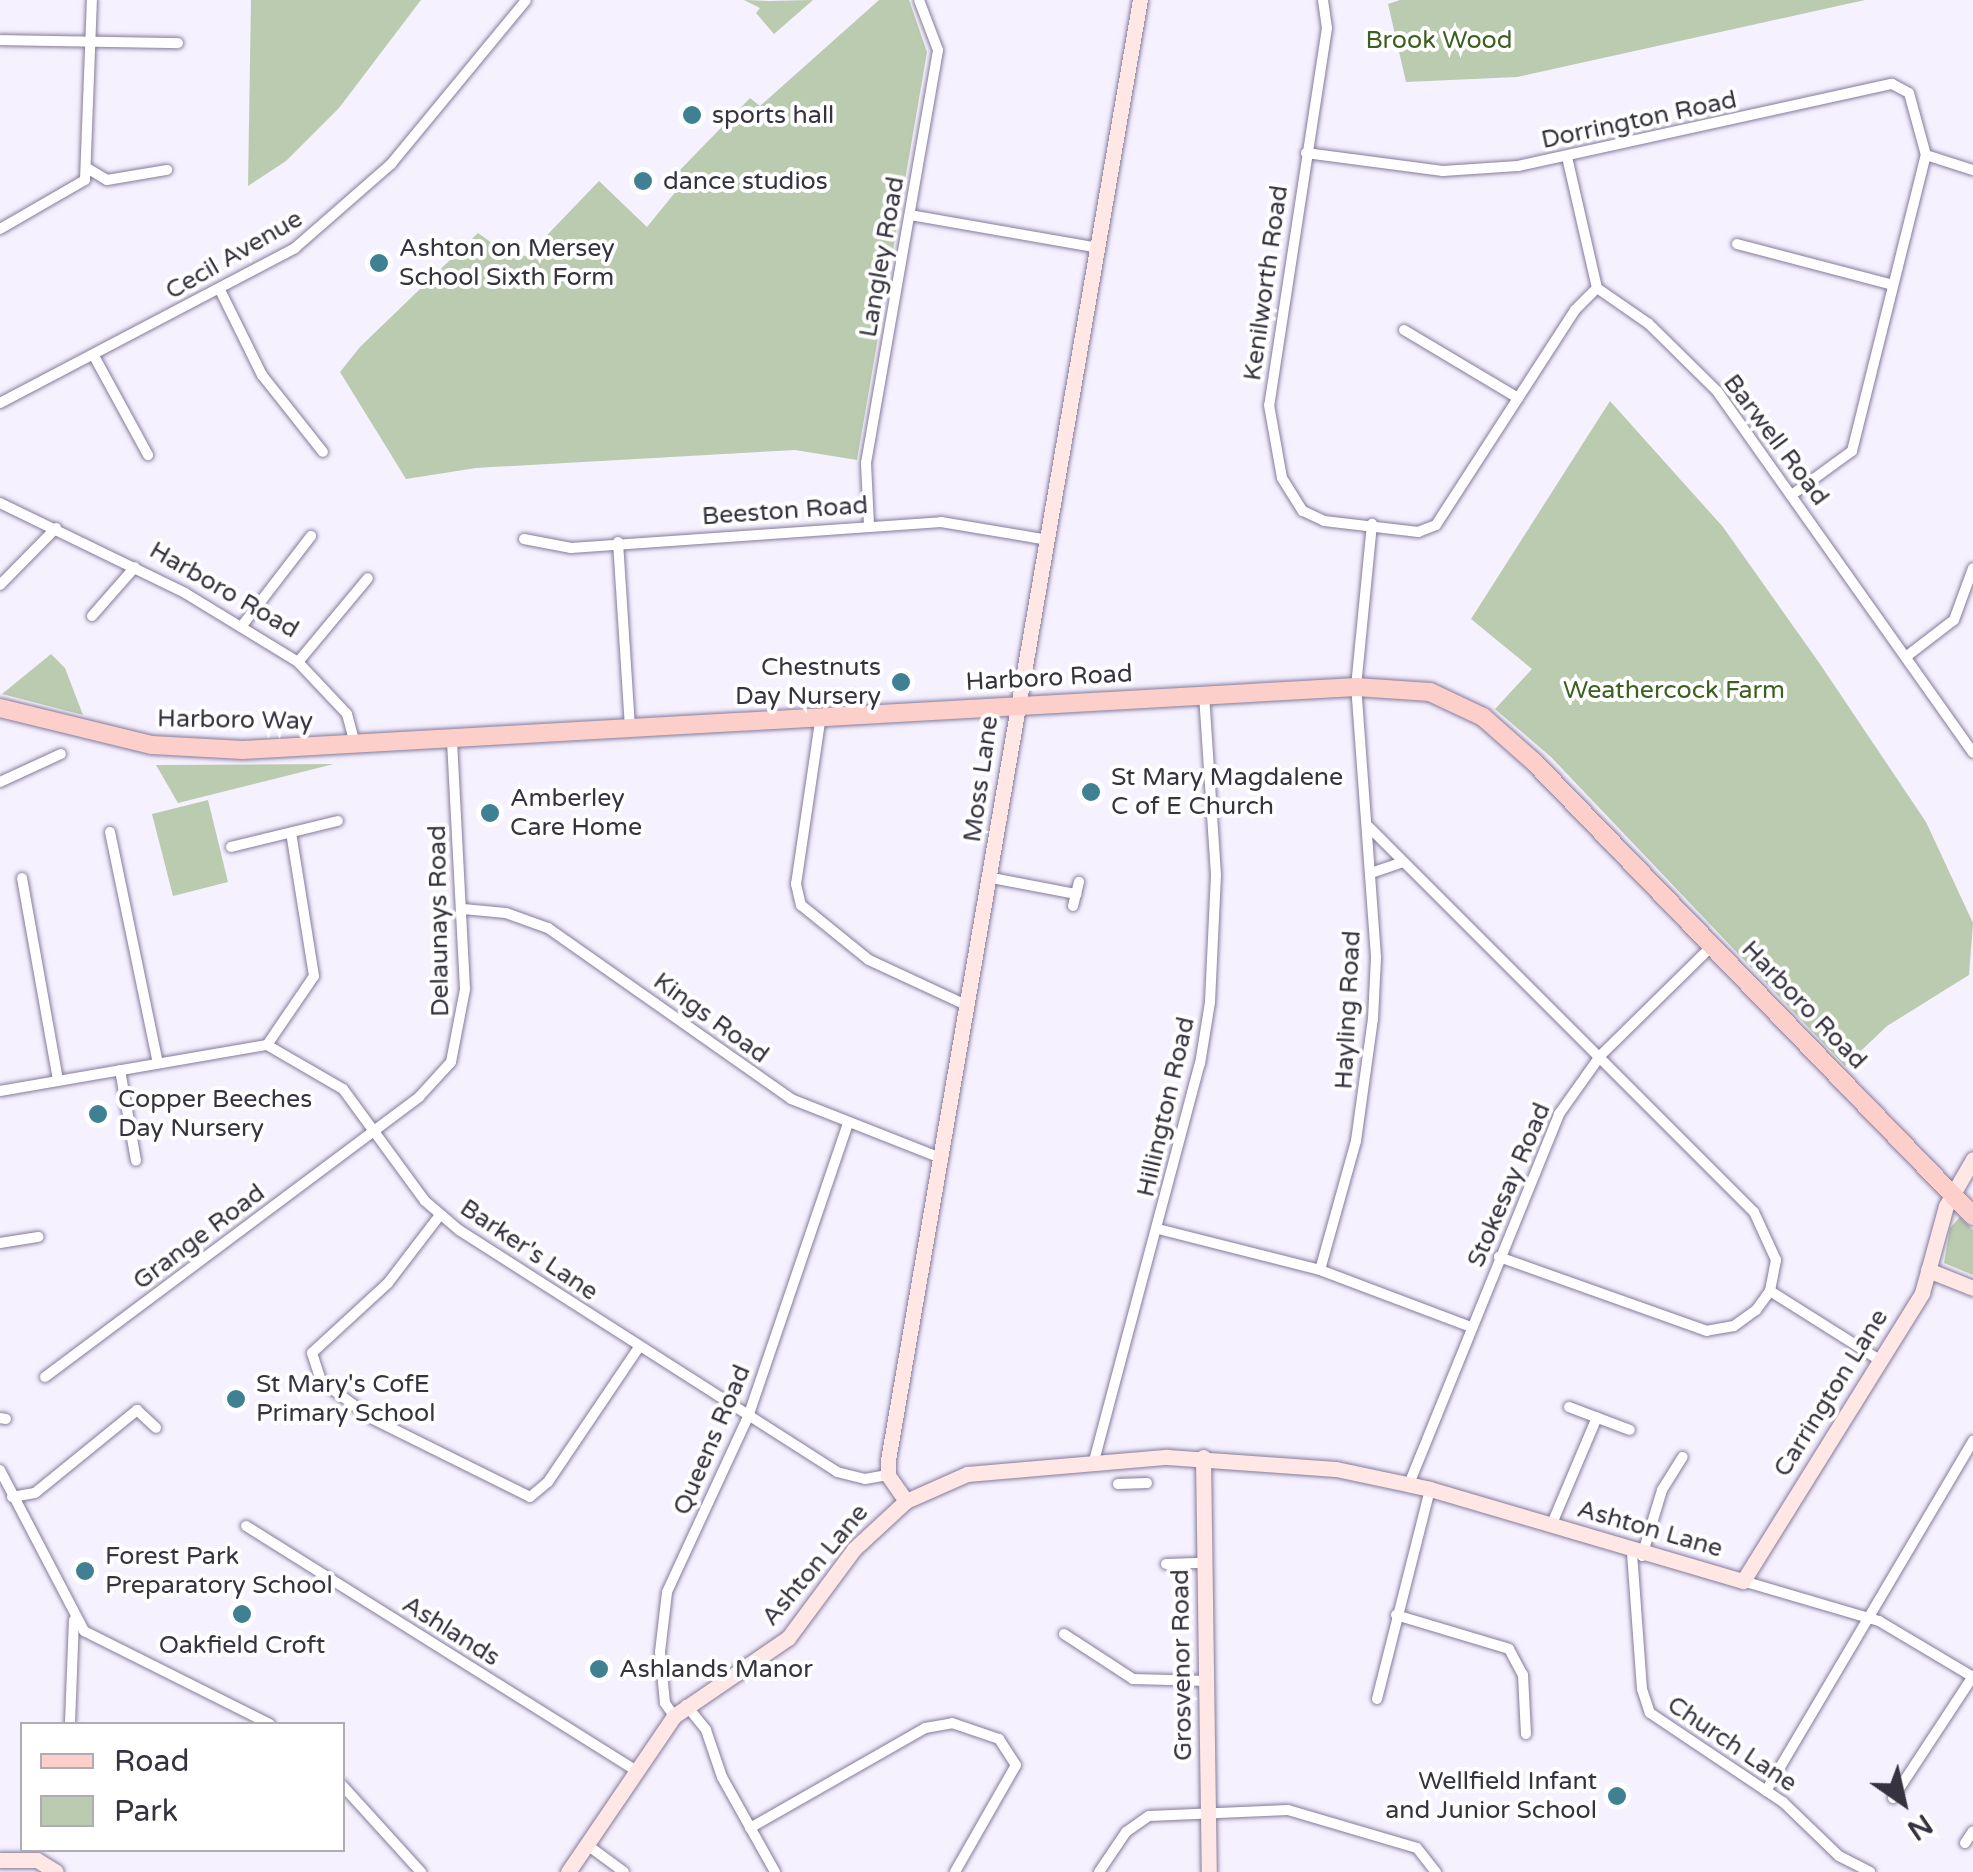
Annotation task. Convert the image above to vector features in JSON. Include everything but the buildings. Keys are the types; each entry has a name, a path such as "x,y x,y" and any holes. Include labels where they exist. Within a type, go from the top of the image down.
{"main road":[{"name":"Harboro Road","path":"354,744 1204,694 1356,687 1430,692 1483,717 1973,1216"},
{"name":"Harboro Way","path":"0,708 94,734 179,748 354,744"}],"street":[{"path":"0,229 80,188 87,168 92,0"},
{"name":"Cecil Avenue","path":"0,403 295,248 363,193 526,0"},
{"name":"Langley Road","path":"869,525 866,463 938,50 919,0"},
{"name":"Moss Lane","path":"888,1475 992,878 1016,704 1049,540 1140,0"},
{"name":"Kenilworth Road","path":"1323,0 1327,28 1272,367 1271,428 1282,478 1303,511 1324,520 1418,532 1436,525 1518,398"},
{"path":"0,40 178,43"},
{"name":"Dorrington Road","path":"1306,152 1442,171 1566,157 1892,84 1908,93 1926,155"},
{"path":"1792,494 1852,451 1889,284 1926,155 1973,170"},
{"path":"1404,330 1518,398 1575,310 1597,288 1566,157"},
{"path":"87,168 106,180 166,170"},
{"path":"910,215 1098,248"},
{"path":"1736,244 1889,284"},
{"name":"Barwell Road","path":"1597,288 1649,324 1718,391 1973,752"},
{"path":"220,290 262,375 316,453"},
{"path":"94,356 148,455"},
{"name":"Harboro Road","path":"0,504 135,567 298,662 347,714 354,744"},
{"name":"Beeston Road","path":"524,539 555,548 941,522 1049,540"},
{"path":"1356,687 1372,524"},
{"path":"0,585 56,528"},
{"path":"242,627 311,536"},
{"path":"618,542 630,726"},
{"path":"92,616 135,567"},
{"path":"1907,656 1954,620 1973,568"},
{"path":"298,662 368,578"},
{"name":"Hayling Road","path":"1320,1270 1366,1084 1376,957 1356,687"},
{"name":"Hillington Road","path":"1094,1461 1200,1064 1214,955 1204,694"},
{"path":"821,714 796,884 800,906 868,960 968,1006"},
{"name":"Delaunays Road","path":"376,1127 420,1097 451,1062 465,989 452,738"},
{"path":"0,782 61,754"},
{"path":"232,847 338,822"},
{"path":"1369,827 1601,1055 1762,1221 1775,1252 1770,1291 1746,1318 1707,1331 1499,1257"},
{"path":"110,832 158,1063"},
{"path":"0,1091 267,1045 314,976 291,833"},
{"path":"1371,873 1404,862"},
{"path":"22,878 58,1080"},
{"path":"992,878 1076,894"},
{"name":"Kings Road","path":"463,910 506,914 548,928 791,1099 941,1158"},
{"name":"Stokesay Road","path":"1409,1484 1559,1114 1601,1055 1712,946"},
{"name":"Barker's Lane","path":"267,1045 343,1089 440,1215 836,1472 874,1479 888,1475"},
{"path":"120,1070 136,1162"},
{"name":"Queens Road","path":"680,1711 662,1691 668,1592 748,1417 848,1123"},
{"name":"Grange Road","path":"45,1378 376,1127"},
{"name":"Carrington Lane","path":"1743,1581 1922,1294 1951,1194 1973,1159"},
{"path":"440,1215 401,1269 312,1354 320,1382 372,1419 530,1497 548,1482 639,1347"},
{"path":"1158,1229 1320,1270 1470,1327"},
{"path":"0,1243 39,1236"},
{"path":"1928,1270 1973,1288"},
{"path":"1770,1291 1881,1361"},
{"path":"1569,1407 1630,1430"},
{"path":"12,1497 35,1493 136,1410 156,1428"},
{"path":"1551,1526 1596,1417"},
{"path":"1766,1790 1973,1441"},
{"name":"Ashton Lane","path":"568,1872 635,1770 680,1711 780,1646 854,1549 906,1501 967,1474 1094,1461 1202,1457 1336,1469 1430,1489 1638,1554 1743,1581"},
{"name":"Grosvenor Road","path":"1202,1457 1209,1872"},
{"path":"1638,1554 1662,1490 1683,1457"},
{"path":"1132,1460 1134,1484"},
{"path":"0,1470 74,1619 91,1635 266,1722"},
{"path":"888,1475 906,1501"},
{"path":"1118,1484 1147,1483"},
{"path":"1377,1698 1430,1489"},
{"name":"Ashlands","path":"246,1526 635,1770"},
{"name":"Church Lane","path":"1638,1554 1646,1707 1658,1722 1766,1790 1849,1868 1870,1872"},
{"path":"1166,1564 1204,1563"},
{"path":"1743,1581 1869,1617 1973,1676 1893,1798"},
{"path":"1396,1614 1509,1649 1523,1674 1526,1734"},
{"path":"70,1722 74,1619"},
{"path":"1064,1634 1133,1679 1207,1682"},
{"path":"680,1711 706,1730 750,1828 775,1872"},
{"path":"750,1828 925,1728 952,1722 998,1739 1016,1765 1011,1783 955,1872"},
{"path":"345,1788 421,1872"},
{"path":"1100,1872 1126,1832 1149,1816 1288,1810 1319,1816 1417,1848 1436,1872"},
{"path":"1965,1843 1973,1831"},
{"path":"586,1844 624,1872"},
{"path":"0,1860 37,1860 56,1872"}],"green space":[{"path":"251,0 421,0 339,108 286,161 248,186"},
{"path":"744,0 813,0 774,34 756,13 760,8"},
{"path":"879,0 909,0 927,52 857,460 795,450 476,468 406,479 340,372 360,347 478,233 507,254 527,256 599,181 647,227 682,184 679,171 750,98 760,106"},
{"name":"Brook Wood","path":"1400,0 1865,0 1517,77 1406,82 1388,4"},
{"name":"Weathercock Farm","path":"1610,401 1723,527 1820,664 1926,822 1973,923 1969,975 1887,1026 1845,1066 1551,757 1495,709 1532,669 1471,619"},
{"path":"51,654 65,668 83,715 2,694"},
{"path":"334,764 178,803 156,765"},
{"path":"208,800 228,882 173,896 152,814"},
{"path":"1960,1217 1973,1230 1973,1275 1944,1263 1950,1228"}],"place":[{"name":"sports hall","path":"692,115"},
{"name":"dance studios","path":"643,181"},
{"name":"Ashton on Mersey School Sixth Form","path":"379,263"},
{"name":"Chestnuts Day Nursery","path":"901,682"},
{"name":"St Mary Magdalene C of E Church","path":"1091,792"},
{"name":"Amberley Care Home","path":"490,813"},
{"name":"Copper Beeches Day Nursery","path":"98,1114"},
{"name":"St Mary's CofE Primary School","path":"236,1399"},
{"name":"Forest Park Preparatory School","path":"85,1571"},
{"name":"Oakfield Croft","path":"242,1614"},
{"name":"Ashlands Manor","path":"599,1669"},
{"name":"Wellfield Infant and Junior School","path":"1617,1796"}]}
